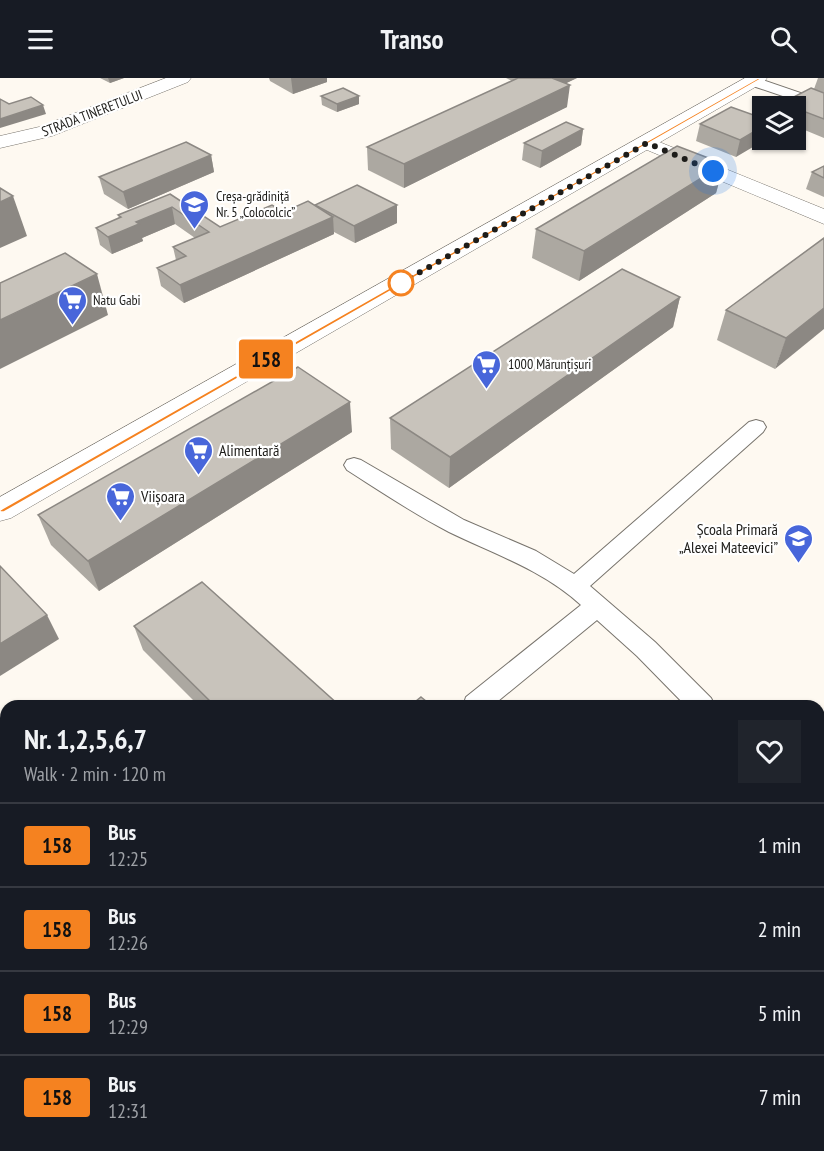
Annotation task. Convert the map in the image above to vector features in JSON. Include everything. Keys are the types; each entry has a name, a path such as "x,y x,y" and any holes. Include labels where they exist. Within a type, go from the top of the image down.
{"main road":[{"name":"STRADA TINERETULUI","path":"0,142 45,132 182,78"},
{"path":"0,510 755,80"},
{"path":"647,143 824,217"}],"lane":[{"path":"755,80 824,106"},
{"path":"574,586 756,428"},
{"path":"354,465 456,526 528,557 574,586 646,649 696,700"},
{"path":"481,700 597,606"}],"building":[{"path":"518,78 552,78 570,85 404,164 367,147"},
{"path":"343,88 359,96 337,104 321,96"},
{"path":"811,88 824,93 824,119 806,112 806,96 796,96"},
{"path":"31,97 43,105 0,119 0,99 9,104"},
{"path":"731,107 752,114 752,133 740,140 700,124"},
{"path":"566,122 583,129 542,151 524,143"},
{"path":"186,142 211,155 123,192 99,177"},
{"path":"677,146 724,164 584,251 536,229"},
{"path":"824,166 824,178 812,172"},
{"path":"357,185 397,205 354,226 315,205"},
{"path":"0,188 13,196 0,202"},
{"path":"170,194 220,227 272,205 284,212 308,201 333,217 180,285 157,268 186,256 173,247 209,232 172,207 108,237 96,228 121,217 118,215"},
{"path":"824,238 824,308 786,338 726,310"},
{"path":"65,253 97,274 0,320 0,283"},
{"path":"622,269 680,297 450,457 390,418"},
{"path":"298,367 350,402 88,561 38,515"},
{"path":"0,566 47,615 0,644"},
{"path":"202,582 333,700 209,700 134,626"}],"bus line":[{"name":"158","path":"0,510 758,78"}],"place":[{"name":"Creșa-grădiniță Nr. 5 „Colocolcic”","path":"195,230"},
{"name":"Natu Gabi","path":"72,326"},
{"name":"1000 Mărunțișuri","path":"487,390"},
{"name":"Alimentară","path":"198,476"},
{"name":"Viișoara","path":"120,522"},
{"name":"Școala Primară „Alexei Mateevici”","path":"799,564"}],"route":[{"path":"401,283 647,143 713,171"}]}
